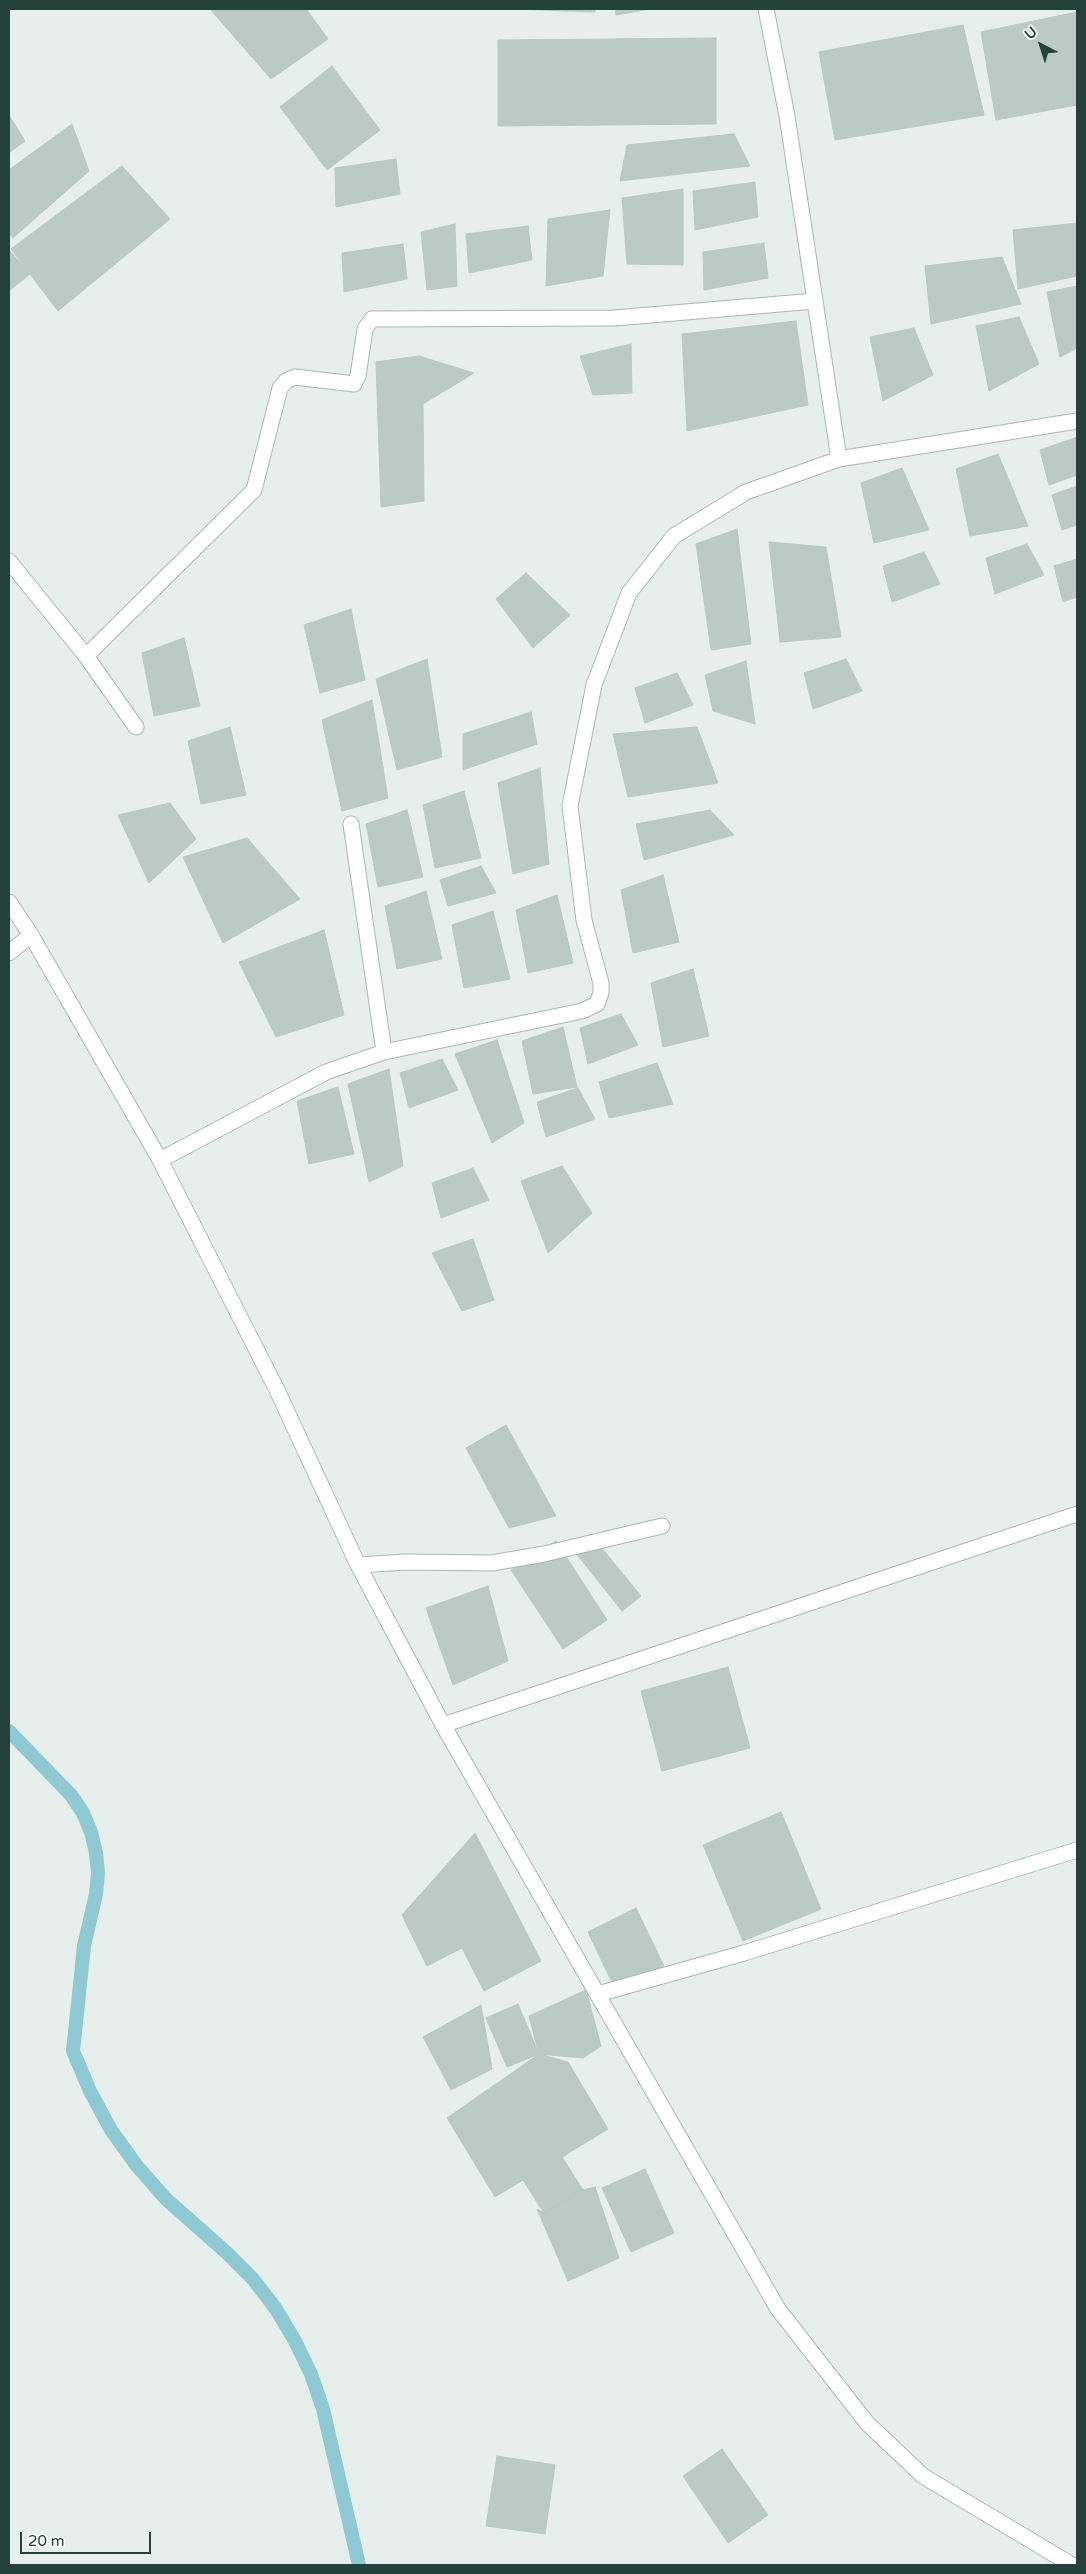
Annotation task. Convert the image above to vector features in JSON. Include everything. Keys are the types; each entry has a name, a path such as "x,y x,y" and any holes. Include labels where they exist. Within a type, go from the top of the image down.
{"street":[{"path":"766,9 787,116 839,459"},
{"path":"86,656 254,490 280,388 286,380 295,377 354,384 358,376 365,328 372,319 615,318 815,301"},
{"path":"160,1160 326,1072 384,1052 582,1011 597,1004 601,993 601,983 584,920 570,806 594,685 630,593 674,536 746,492 839,459 1077,421"},
{"path":"9,561 86,656 136,727"},
{"path":"351,824 384,1052"},
{"path":"9,902 32,935 160,1160 277,1390 358,1565 443,1725 778,2308 867,2423 923,2476 1072,2565"},
{"path":"9,953 32,935"},
{"path":"443,1725 1077,1514"},
{"path":"358,1565 406,1562 492,1563 544,1554 662,1526"},
{"path":"598,1994 744,1953 1077,1850"}],"building":[{"path":"210,9 306,9 328,39 271,79"},
{"path":"511,9 595,9 595,12"},
{"path":"615,9 650,9 616,15"},
{"path":"1077,12 1077,105 996,120 981,32"},
{"path":"963,25 984,115 835,140 819,52"},
{"path":"716,38 716,124 498,126 498,40"},
{"path":"332,66 380,130 327,170 280,107"},
{"path":"9,115 25,141 9,153"},
{"path":"72,124 89,171 13,238 9,233 9,170"},
{"path":"734,134 750,166 620,181 627,145"},
{"path":"396,159 400,194 336,207 335,168"},
{"path":"122,166 170,219 58,311 11,249"},
{"path":"755,182 758,217 695,230 693,191"},
{"path":"683,189 683,265 627,264 622,198"},
{"path":"610,210 603,276 546,286 548,219"},
{"path":"1077,223 1077,276 1018,289 1013,230"},
{"path":"455,224 457,286 427,290 421,232"},
{"path":"528,226 532,260 469,273 466,234"},
{"path":"764,243 768,278 704,290 703,252"},
{"path":"403,244 407,279 344,292 342,253"},
{"path":"9,250 30,274 9,291"},
{"path":"1002,257 1021,304 931,324 925,266"},
{"path":"1077,286 1077,348 1060,357 1047,292"},
{"path":"1019,317 1039,364 989,391 976,326"},
{"path":"796,321 808,405 687,431 682,334"},
{"path":"914,328 933,375 883,401 870,337"},
{"path":"631,344 632,393 593,395 580,356"},
{"path":"419,356 474,373 423,404 424,501 381,507 376,362"},
{"path":"1077,437 1077,475 1049,485 1040,450"},
{"path":"998,454 1028,526 970,536 956,469"},
{"path":"902,468 929,530 874,543 861,483"},
{"path":"1077,486 1077,525 1062,530 1052,495"},
{"path":"737,529 751,644 711,650 696,544"},
{"path":"769,542 826,547 841,637 780,642"},
{"path":"1027,544 1044,575 995,594 986,558"},
{"path":"924,552 940,584 892,602 883,566"},
{"path":"1077,559 1077,597 1063,602 1054,566"},
{"path":"526,573 570,615 533,648 496,599"},
{"path":"351,609 365,680 320,693 304,625"},
{"path":"184,638 200,706 154,716 142,653"},
{"path":"427,659 442,757 397,770 376,679"},
{"path":"846,659 862,691 813,709 804,673"},
{"path":"746,661 755,724 713,711 705,675"},
{"path":"677,673 693,705 645,723 635,688"},
{"path":"372,700 388,798 342,811 322,720"},
{"path":"531,712 537,744 463,770 463,734"},
{"path":"230,727 246,795 201,804 188,741"},
{"path":"697,727 718,783 628,797 613,734"},
{"path":"540,768 549,864 513,874 498,783"},
{"path":"464,791 481,858 435,868 423,805"},
{"path":"170,803 196,839 149,883 118,815"},
{"path":"407,810 423,877 378,887 366,824"},
{"path":"710,810 734,835 644,860 636,824"},
{"path":"247,838 300,899 223,943 183,857"},
{"path":"481,866 496,893 448,906 440,880"},
{"path":"663,875 679,942 633,953 621,890"},
{"path":"426,891 442,959 397,969 385,906"},
{"path":"557,895 573,963 528,973 516,910"},
{"path":"493,911 510,979 464,988 452,925"},
{"path":"324,930 344,1015 276,1037 239,962"},
{"path":"693,969 709,1036 663,1047 651,983"},
{"path":"621,1014 638,1045 588,1064 580,1028"},
{"path":"563,1027 577,1087 533,1094 522,1041"},
{"path":"497,1040 524,1123 492,1143 455,1054"},
{"path":"442,1059 458,1090 409,1108 400,1073"},
{"path":"657,1063 673,1104 609,1118 599,1082"},
{"path":"389,1069 403,1166 369,1182 348,1084"},
{"path":"338,1087 354,1154 309,1164 297,1101"},
{"path":"578,1088 595,1119 546,1137 537,1102"},
{"path":"562,1166 592,1213 548,1253 521,1181"},
{"path":"473,1168 489,1200 441,1218 432,1183"},
{"path":"473,1239 494,1300 462,1311 432,1253"},
{"path":"506,1425 556,1516 509,1528 466,1448"},
{"path":"556,1541 607,1620 563,1649 511,1570"},
{"path":"596,1541 641,1596 622,1611 571,1547"},
{"path":"488,1586 508,1661 453,1685 426,1608"},
{"path":"728,1667 750,1748 662,1771 641,1691"},
{"path":"781,1812 821,1909 743,1941 703,1845"},
{"path":"475,1833 541,1961 484,1991 462,1948 427,1966 402,1915"},
{"path":"636,1908 664,1966 615,1989 588,1932"},
{"path":"586,1990 601,2046 583,2058 539,2054 529,2016"},
{"path":"518,2004 539,2054 507,2067 486,2018"},
{"path":"481,2005 492,2069 451,2090 423,2037"},
{"path":"539,2054 568,2062 608,2129 562,2157 583,2190 544,2213 523,2180 495,2197 447,2118"},
{"path":"645,2169 674,2233 631,2252 602,2188"},
{"path":"595,2187 619,2258 568,2281 537,2209 544,2213 583,2190"},
{"path":"722,2449 768,2515 728,2543 683,2476"},
{"path":"497,2456 555,2465 545,2534 486,2526"}],"waterway":[{"path":"9,1731 71,1795 83,1813 91,1832 96,1853 98,1873 96,1894 84,1946 73,2051 90,2091 111,2130 137,2166 166,2199 227,2253 253,2279 276,2309 295,2341 311,2374 323,2409 359,2565"}]}
